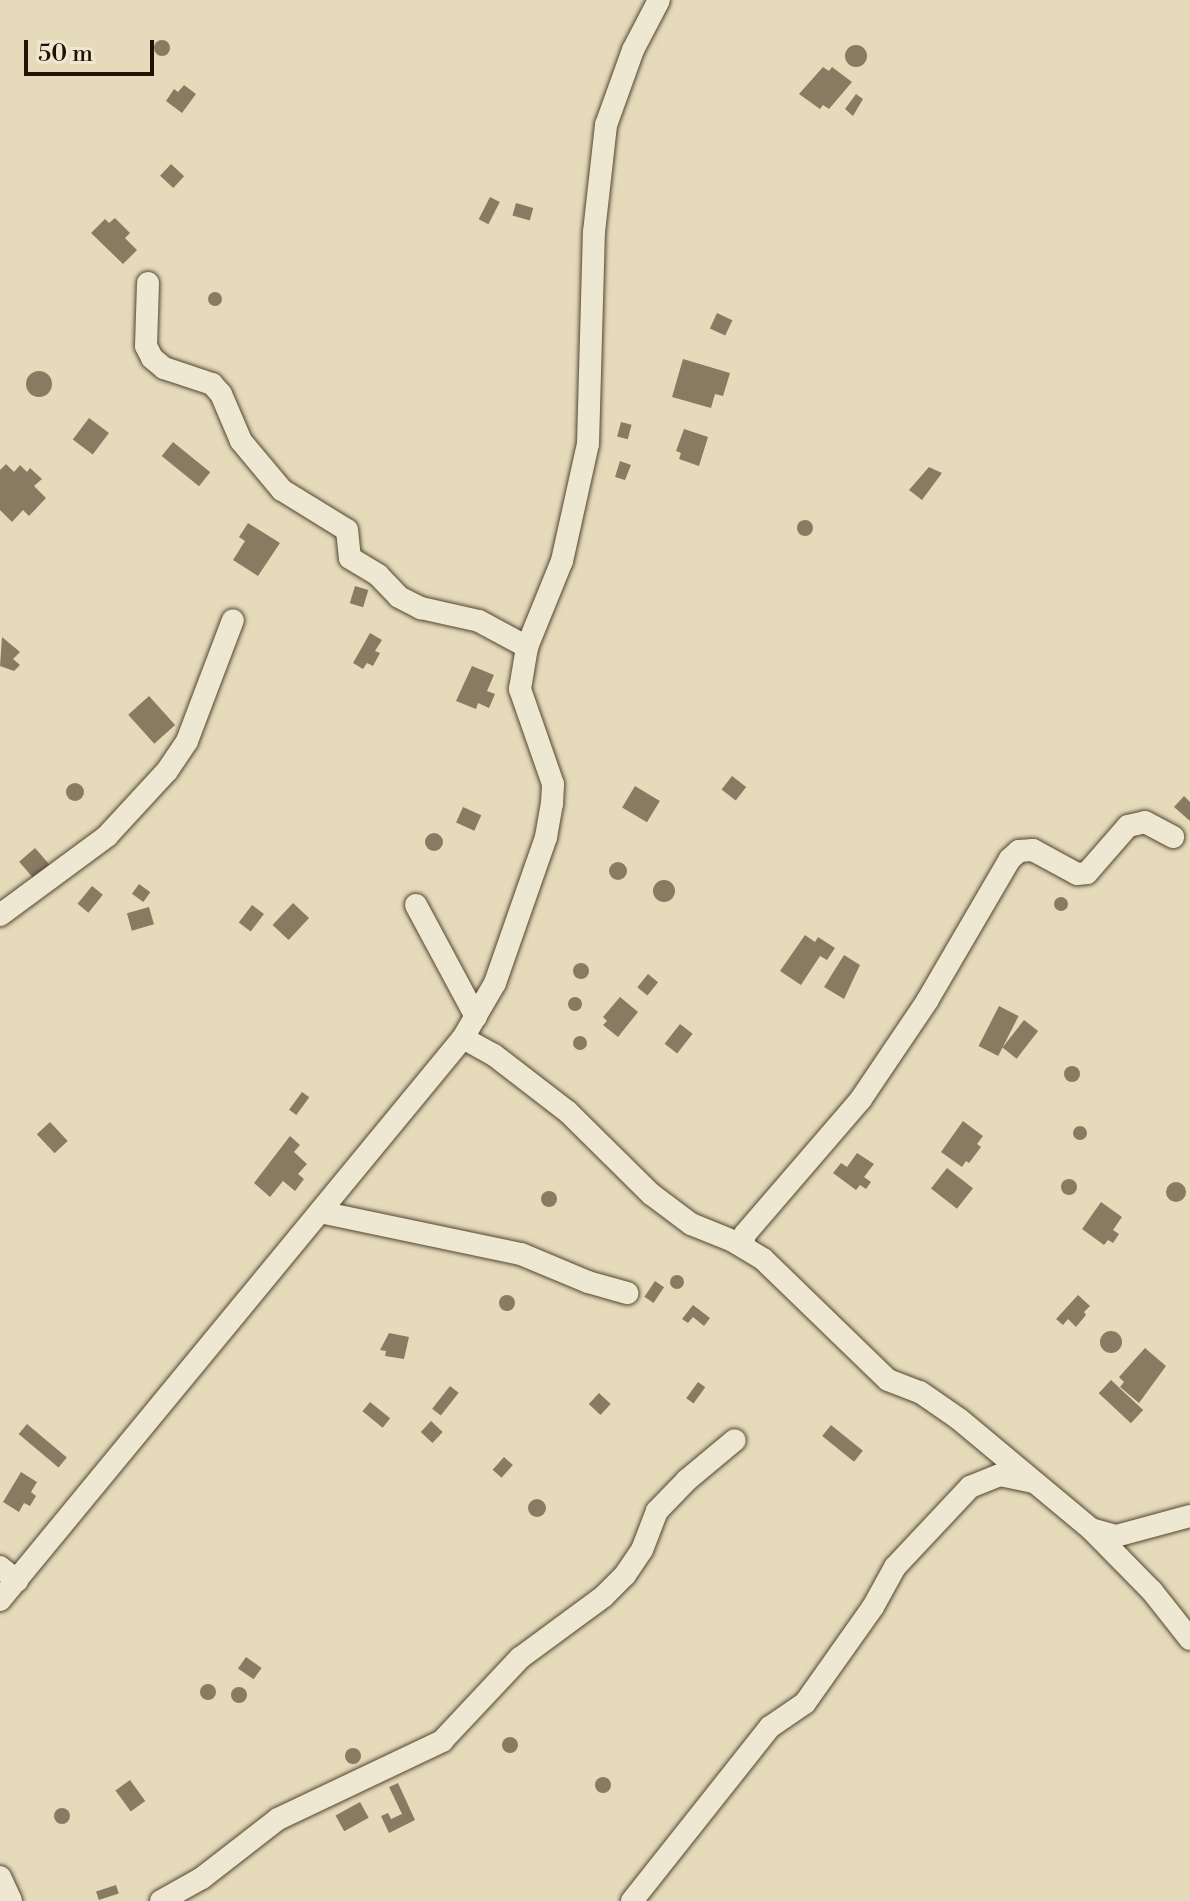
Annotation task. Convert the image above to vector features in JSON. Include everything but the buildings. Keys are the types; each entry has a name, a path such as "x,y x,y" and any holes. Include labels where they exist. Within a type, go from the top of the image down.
{"street":[{"path":"0,1600 8,1574 320,1212 463,1038 495,983 546,837 552,804 553,784 520,689 527,647 562,561 588,444 594,232 606,125 633,50 659,0"},
{"path":"148,283 146,346 152,358 164,368 212,384 221,394 241,441 282,490 347,530 350,558 378,575 399,597 421,608 479,621 527,647"},
{"path":"0,915 107,836 167,771 187,741 233,620"},
{"path":"743,1246 745,1234 861,1099 927,1001 1010,859 1019,851 1033,850 1077,874 1087,873 1128,826 1145,822 1173,837"},
{"path":"416,905 476,1017"},
{"path":"463,1038 494,1055 568,1112 651,1194 691,1224 743,1246 794,1287 888,1380 930,1399 1037,1483 1091,1529 1152,1591 1190,1639"},
{"path":"320,1212 521,1254 588,1282 627,1293"},
{"path":"161,1901 202,1878 278,1819 442,1741 520,1658 604,1596 625,1575 642,1550 657,1511 687,1480 735,1440"},
{"path":"632,1901 770,1727 805,1703 873,1607 895,1567 970,1487 1000,1475 1037,1483"},
{"path":"1091,1529 1116,1536 1190,1516"},
{"path":"0,1877 11,1901"}]}
